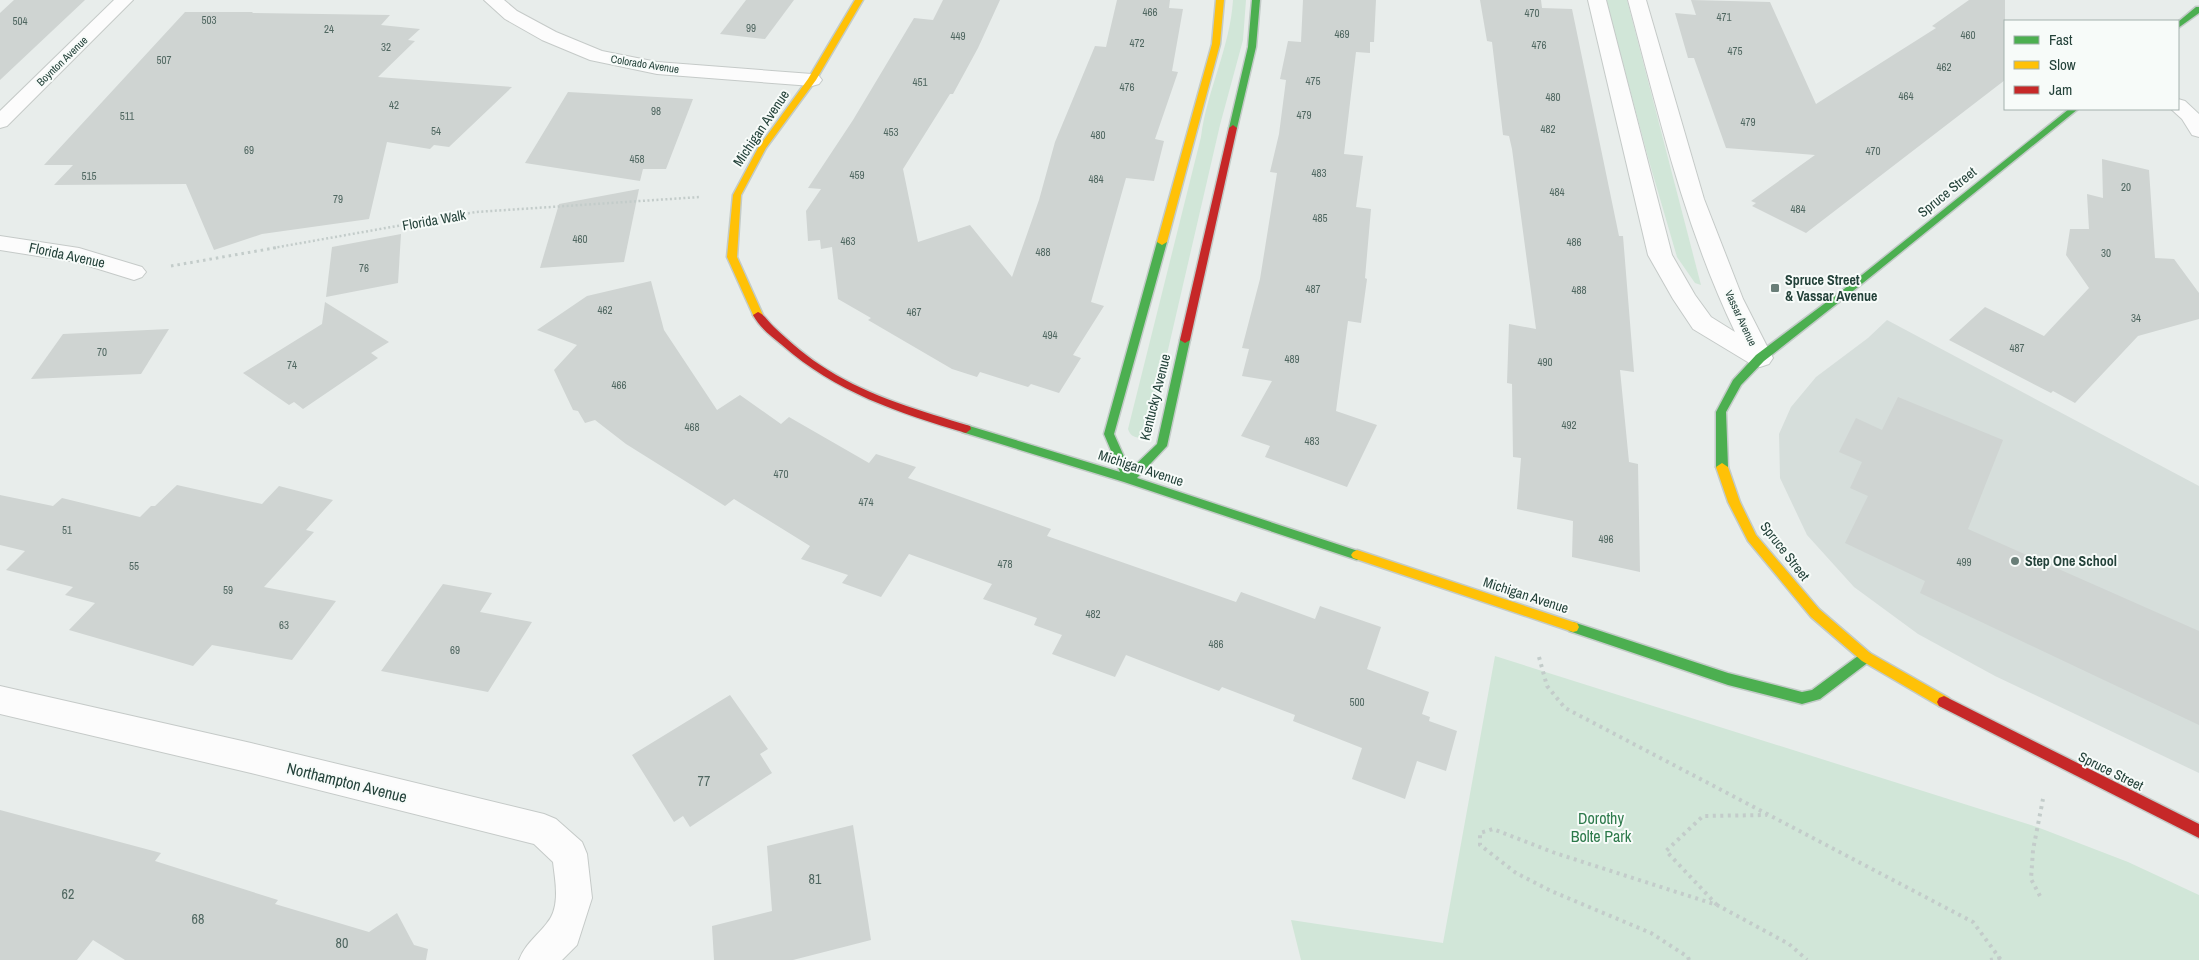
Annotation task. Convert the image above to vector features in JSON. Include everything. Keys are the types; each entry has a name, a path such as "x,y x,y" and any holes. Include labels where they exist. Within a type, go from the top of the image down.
{"street":[{"name":"Boynton Avenue","path":"0,122 124,0"},
{"name":"Colorado Avenue","path":"493,0 511,15 549,36 598,56 657,68 812,80"},
{"name":"Michigan Avenue","path":"859,0 812,80 762,148 737,195 732,257 760,319 802,360 837,382 880,402 1128,479 1526,610 1728,679 1802,698 1815,695 1866,657"},
{"path":"1128,479 1109,434 1216,44 1220,0"},
{"name":"Kentucky Avenue","path":"1128,479 1162,446 1212,211 1252,47 1256,0"},
{"name":"Vassar Avenue","path":"1597,0 1660,255 1685,299 1702,323 1760,358"},
{"name":"Vassar Avenue","path":"1637,0 1693,199 1731,299 1760,358"},
{"path":"2179,25 2199,9"},
{"path":"2179,106 2190,116 2199,131"},
{"name":"Spruce Street","path":"2073,110 1855,285 1760,358 1737,383 1721,412 1722,468 1734,502 1752,538 1815,613 1866,657 1945,703 2048,757 2199,831"},
{"name":"Florida Avenue","path":"0,244 79,255 134,272"},
{"name":"Northampton Avenue","path":"0,700 251,758 544,830 570,854 574,898 564,932 537,960"}],"path":[{"name":"Florida Walk","path":"134,272 476,212 737,195"},
{"path":"1526,610 1547,686 1565,708 1974,922 2001,959"},
{"path":"2040,896 2030,879 2048,757"},
{"path":"1717,905 1666,851 1703,816 1769,815"},
{"path":"1690,960 1651,933 1551,891 1516,873 1480,845 1480,833 1493,830 1554,853 1717,905 1789,944 1807,960"},
{"path":"1990,960 2001,959"}],"shaded area":[{"name":"Step One School","path":"1887,320 2199,486 2199,773 1995,676 1918,634 1854,587 1807,535 1780,478 1779,434 1791,407 1816,377 1868,338"}],"green space":[{"path":"1233,0 1246,0 1243,40 1220,125 1149,432 1138,438 1131,434 1128,429 1208,103 1228,35"},
{"path":"1606,0 1627,0 1701,285 1695,283 1677,257"},
{"name":"Dorothy Bolte Park","path":"1495,656 2037,827 2128,862 2199,895 2199,960 1301,960 1291,920 1443,943"}],"building":[{"path":"14,0 85,0 0,80 0,13"},
{"path":"746,0 794,0 765,39 720,34"},
{"path":"943,0 1000,0 978,48 953,94 950,94 903,169 918,242 970,225 1012,277 1039,200 1055,142 1095,46 1106,47 1117,0 1170,0 1169,8 1183,9 1172,71 1178,72 1155,139 1164,141 1154,181 1126,178 1091,302 1104,306 1073,355 1081,358 1059,393 1031,384 1028,387 980,372 977,377 952,369 868,320 871,318 838,299 832,247 821,249 820,240 808,241 806,211 821,189 808,188 853,120 914,18 933,20"},
{"path":"1303,0 1376,0 1374,42 1370,42 1370,53 1356,52 1344,154 1363,156 1356,207 1371,209 1365,278 1367,279 1361,323 1348,321 1336,411 1377,425 1347,487 1265,457 1270,446 1241,436 1272,381 1242,376 1249,349 1242,348 1260,279 1277,173 1270,172 1279,134 1286,80 1280,79 1288,41 1301,42"},
{"path":"1480,0 1541,0 1542,8 1572,9 1619,236 1623,236 1634,372 1620,370 1629,462 1638,464 1640,572 1572,557 1573,521 1517,509 1521,458 1513,457 1512,384 1507,383 1509,324 1536,329 1512,149 1509,136 1503,135 1492,42 1487,41"},
{"path":"1691,0 1770,2 1816,104 1936,28 1932,26 1969,0 2005,0 2004,81 1806,233 1752,206 1756,203 1751,201 1815,155 1726,148 1694,58 1688,58 1675,13 1696,15"},
{"path":"185,12 390,15 381,25 420,29 408,40 415,41 378,77 512,87 449,147 434,145 430,149 387,142 369,219 262,234 214,250 186,184 54,185 73,165 44,165"},
{"path":"568,92 693,99 666,169 643,169 640,181 525,163"},
{"path":"2102,159 2149,170 2155,258 2174,259 2199,293 2199,319 2138,336 2075,403 2053,391 2051,393 1949,340 1985,307 2044,336 2089,288 2066,255 2070,229 2089,229 2087,194 2103,198"},
{"path":"639,189 624,262 540,268 559,204"},
{"path":"401,234 398,283 326,297 332,247"},
{"path":"651,281 664,330 717,410 740,395 781,424 789,417 869,463 876,454 916,467 908,478 1051,529 1047,536 1236,602 1241,592 1315,619 1320,606 1381,627 1367,669 1429,692 1422,714 1430,717 1429,721 1457,731 1446,771 1417,761 1405,799 1352,779 1362,748 1293,721 1295,715 1222,687 1219,691 1126,655 1115,677 1052,654 1062,635 1034,625 1037,618 983,599 992,584 909,554 881,597 842,583 848,575 801,559 810,546 734,499 725,506 626,444 595,420 585,423 578,411 573,410 554,370 577,345 537,330 587,296"},
{"path":"325,302 389,342 371,353 378,358 303,409 294,402 289,405 243,373 322,324"},
{"path":"169,329 141,374 31,379 63,334"},
{"path":"1898,397 2003,440 1968,529 2199,631 2199,725 1920,593 1925,581 1845,543 1868,496 1850,488 1862,462 1839,452 1856,418 1882,430"},
{"path":"177,485 262,504 279,486 333,500 306,530 314,532 264,587 336,601 292,660 212,645 193,666 69,630 95,603 65,595 73,587 6,570 25,551 0,545 0,495 53,506 62,498 140,517"},
{"path":"443,584 492,593 480,612 532,622 488,692 381,671"},
{"path":"730,695 768,749 760,754 772,773 690,827 683,816 674,822 632,755"},
{"path":"0,810 161,853 155,861 278,900 275,904 369,932 397,913 414,945 428,949 426,960 125,960 93,940 77,960 0,960"},
{"path":"853,825 871,940 793,960 714,960 712,926 772,911 767,846"}],"traffic: fast":[{"path":"1233,128 1252,47 1256,0"},
{"path":"2179,25 2199,9"},
{"path":"1722,467 1721,412 1737,383 1760,358 1855,285 2073,110"},
{"path":"1162,242 1109,434 1128,479 1162,446 1185,340"},
{"path":"966,429 1128,479 1357,555"},
{"path":"1573,627 1728,679 1802,698 1815,695 1866,657"}],"traffic: slow":[{"path":"758,315 732,257 737,195 762,148 812,80 859,0"},
{"path":"1162,242 1216,44 1220,0"},
{"path":"1722,467 1734,502 1752,538 1815,613 1866,657 1944,702"},
{"path":"1357,555 1573,627"}],"traffic: jam":[{"path":"1185,340 1233,128"},
{"path":"758,315 769,329 802,358 845,385 892,405 966,429"},
{"path":"1944,702 2199,831"}],"place":[{"name":"Spruce Street & Vassar Avenue","path":"1775,288"},
{"name":"Step One School","path":"2015,561"}]}
